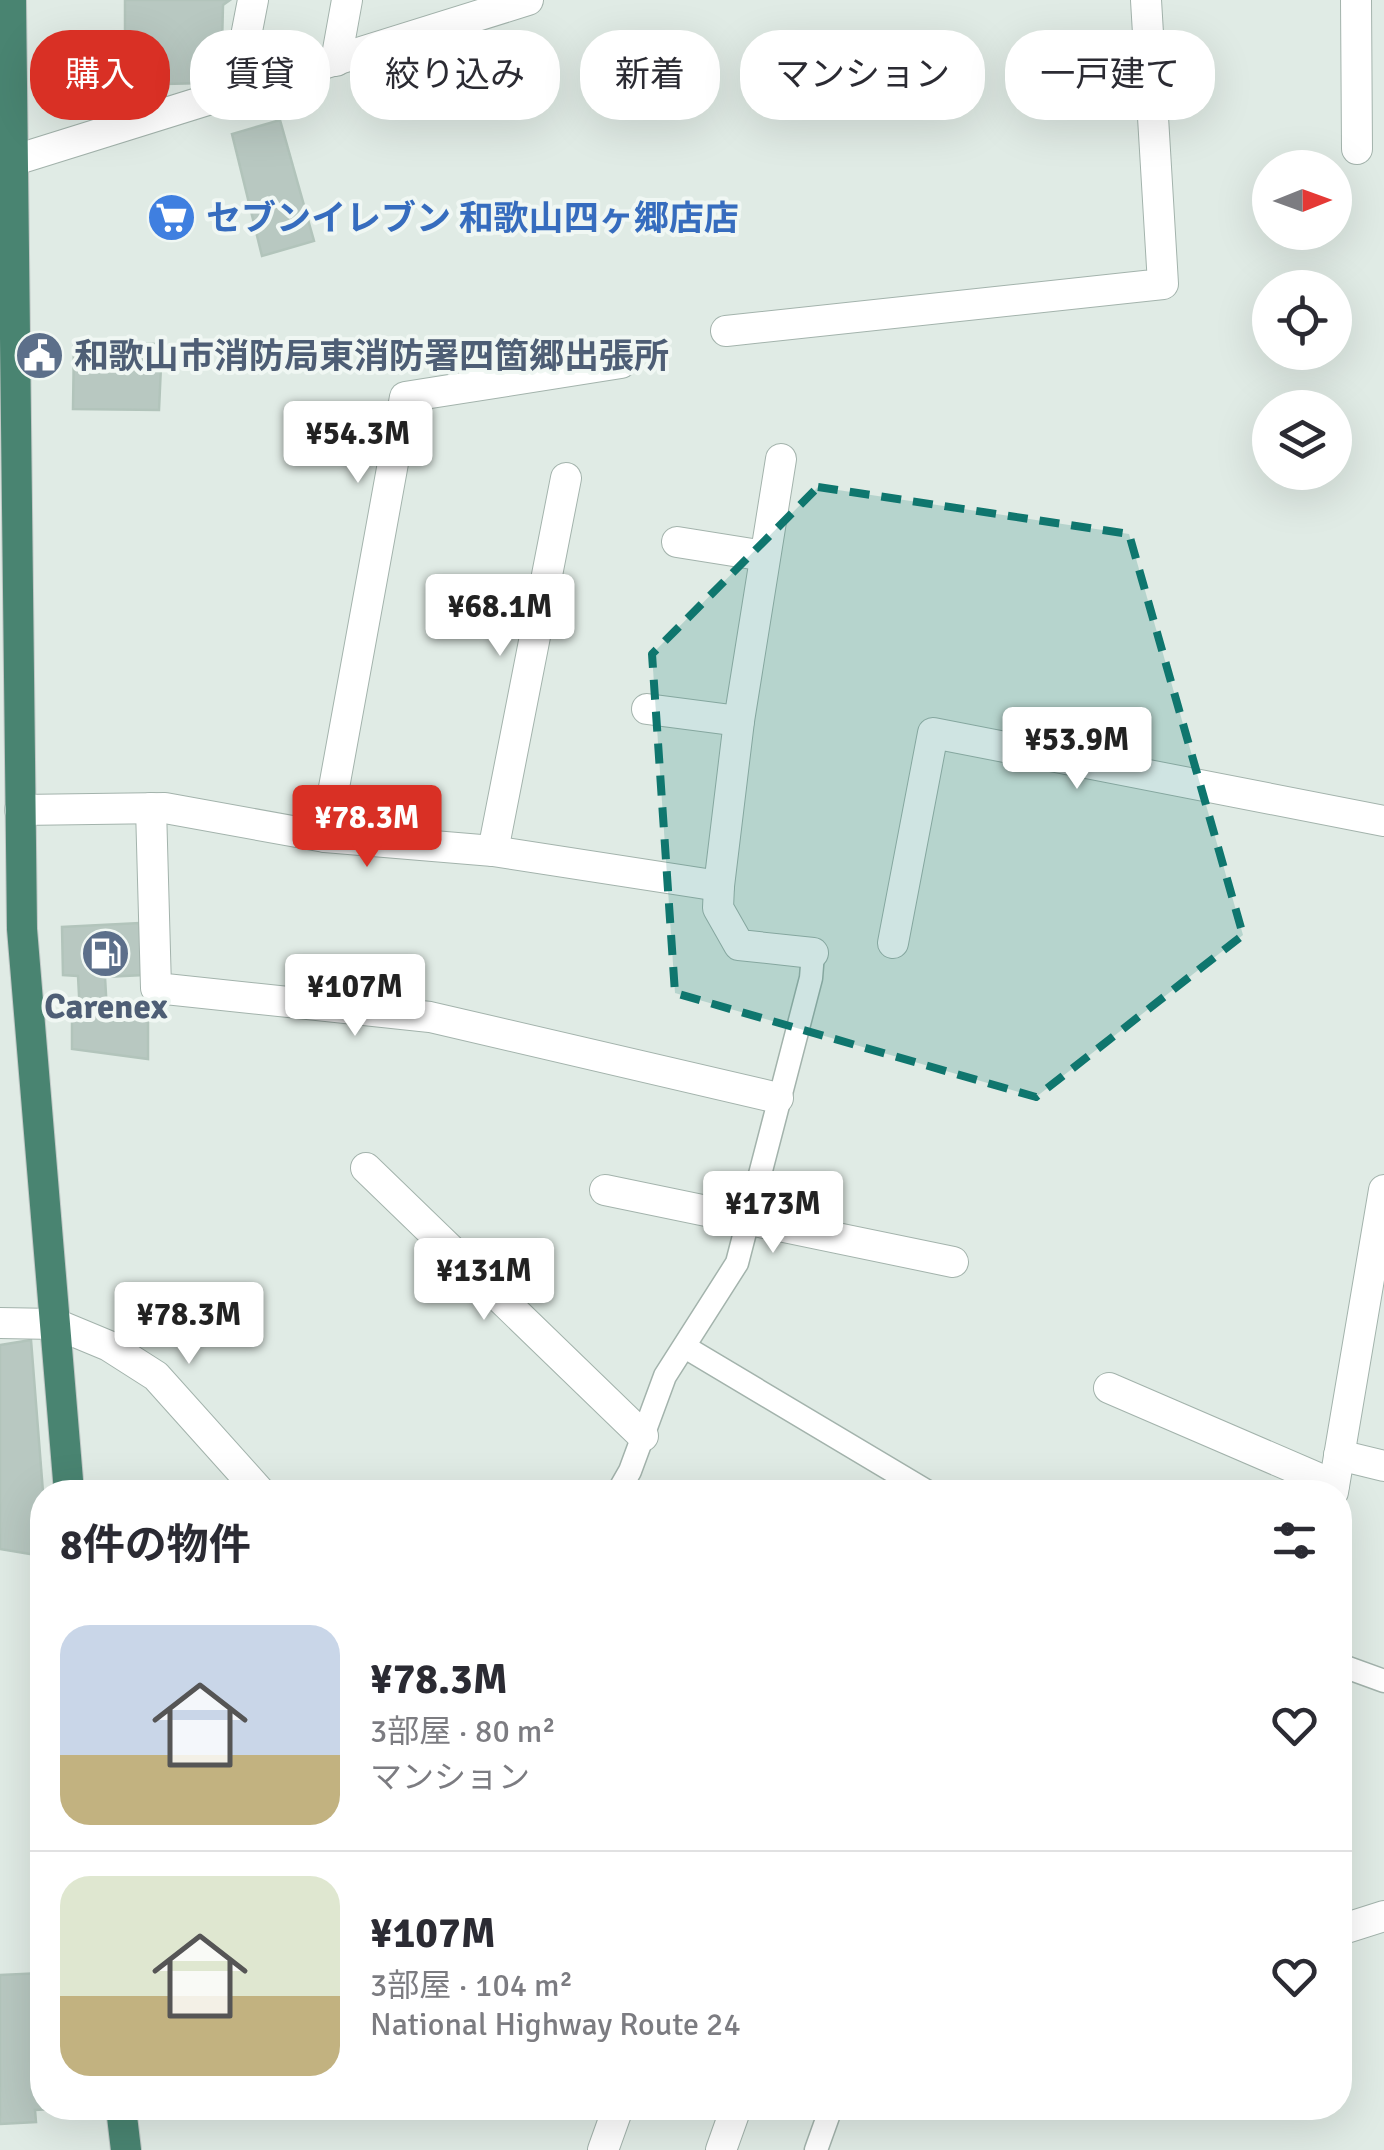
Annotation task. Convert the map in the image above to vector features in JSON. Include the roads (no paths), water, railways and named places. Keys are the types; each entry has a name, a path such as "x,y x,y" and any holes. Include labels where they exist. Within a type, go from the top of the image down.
{"highway":[{"path":"11,0 6,160 10,766 20,810 22,930 68,1480"},
{"path":"123,2120 126,2150"}],"street":[{"path":"247,30 253,0"},
{"path":"336,61 347,0"},
{"path":"330,63 528,0"},
{"path":"726,331 1163,284 1146,0"},
{"path":"1356,0 1357,150"},
{"path":"6,160 190,105"},
{"path":"326,836 405,397 621,363"},
{"path":"780,459 739,721 718,908 740,945 812,953"},
{"path":"493,852 566,478"},
{"path":"676,542 765,556"},
{"path":"647,709 739,721"},
{"path":"893,943 932,733 1384,821"},
{"path":"152,808 156,988 430,1017 778,1098"},
{"path":"20,810 152,808 326,836 493,852 719,886"},
{"path":"366,1168 643,1436"},
{"path":"605,1190 954,1262"},
{"path":"1335,1478 1384,1190"},
{"path":"0,1323 56,1324 109,1346 156,1376 249,1480"},
{"path":"1109,1388 1335,1478 1384,1466"},
{"path":"1352,1926 1384,1916"},
{"path":"604,2150 614,2120"},
{"path":"721,2150 732,2120"}],"lane":[{"path":"625,1480 665,1376 737,1263 811,978 812,953"},
{"path":"685,1346 908,1480"},
{"path":"1352,1669 1384,1681"},
{"path":"816,2150 827,2120"}],"place":[{"name":"セブンイレブン 和歌山四ヶ郷店店","path":"171,218"},
{"name":"和歌山市消防局東消防署四箇郷出張所","path":"39,356"},
{"name":"Carenex","path":"106,954"}]}
